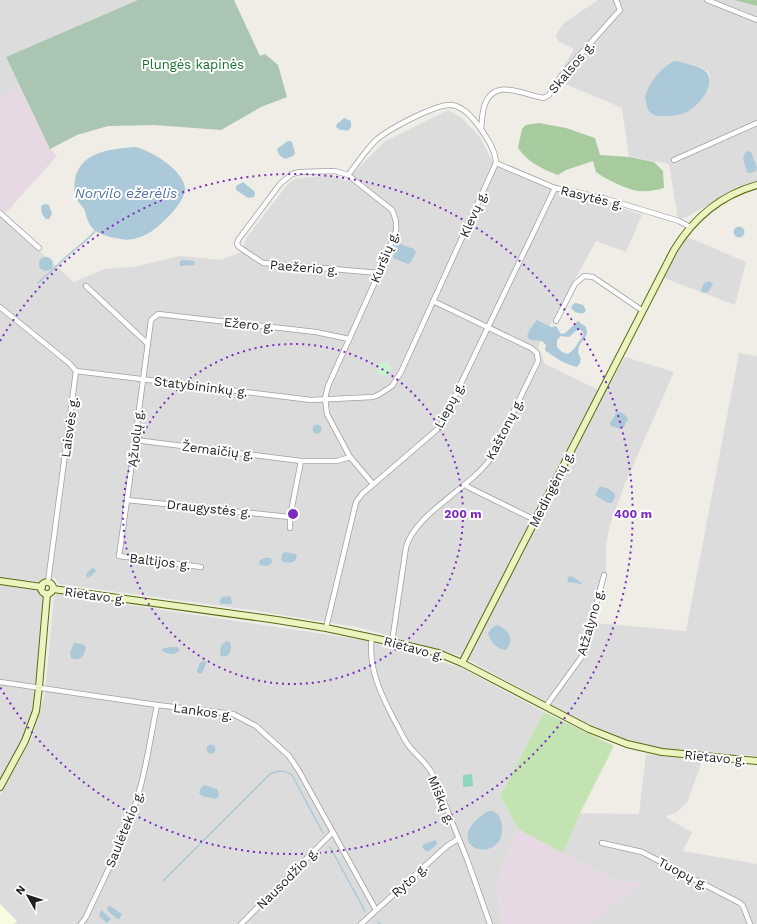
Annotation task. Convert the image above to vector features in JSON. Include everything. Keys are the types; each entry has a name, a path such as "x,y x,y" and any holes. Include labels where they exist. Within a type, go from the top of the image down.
{"main road":[{"name":"Medingėnų g.","path":"462,663 674,250 690,227 720,201 757,184"},
{"path":"0,581 42,587"},
{"path":"42,587 48,582 52,584 53,589 47,594"},
{"path":"42,587 43,592 47,594"},
{"name":"Rietavo g.","path":"53,589 326,628 372,637 438,653 462,663 589,729 613,739 643,748 675,753 757,761"},
{"path":"0,787 25,741 36,711 47,594"}],"street":[{"name":"Skalsos g.","path":"481,129 483,108 487,99 497,91 501,89 510,89 544,98 549,95 561,76 620,10 616,0"},
{"path":"707,0 757,20"},
{"path":"348,175 376,140 407,120 438,107 450,105 457,106 468,114 481,129 493,151 496,158 496,163"},
{"path":"674,160 757,123"},
{"name":"Rasytės g.","path":"496,163 555,188 603,198 679,221 690,227"},
{"name":"Klevų g.","path":"325,398 373,397 392,386 401,372 496,163"},
{"name":"Kuršių g.","path":"237,244 238,240 280,184 292,174 300,172 335,171 348,175 392,210 396,217 396,231 379,273 328,386 325,398 327,414 350,457 373,484"},
{"name":"Liepų g.","path":"326,628 356,502 373,484 440,427 555,188"},
{"path":"0,213 39,248"},
{"name":"Paežerio g.","path":"237,244 239,247 263,263 379,273"},
{"path":"556,321 575,284 584,276 593,277 642,314"},
{"path":"86,286 148,344"},
{"path":"433,301 488,327"},
{"path":"0,308 69,363 76,371"},
{"name":"Ežero g.","path":"151,320 158,314 316,332 349,339"},
{"name":"Ąžuolų g.","path":"119,556 151,320"},
{"name":"Kaštonų g.","path":"392,642 408,540 411,534 421,522 482,469 491,458 538,361 538,353 488,327"},
{"name":"Statybininkų g.","path":"76,371 143,378 311,400 325,398"},
{"name":"Laisvės g.","path":"48,582 76,371"},
{"name":"Žemaičių g.","path":"135,440 301,461 337,461 350,457"},
{"path":"290,528 290,517 301,461"},
{"path":"465,484 468,487 535,520"},
{"name":"Draugystės g.","path":"127,500 290,517"},
{"name":"Baltijos g.","path":"119,556 201,567"},
{"name":"Atžalyno g.","path":"546,706 583,655 604,575"},
{"name":"Miškų g.","path":"372,637 371,649 374,669 385,703 409,746 430,769 474,878 490,924"},
{"name":"Lankos g.","path":"0,682 39,686 157,705 233,714 256,726 289,756 299,771 376,910"},
{"name":"Saulėtekio g.","path":"81,924 86,917 133,812 141,785 157,705"},
{"name":"Nausodžio g.","path":"241,924 333,832"},
{"name":"Ryto g.","path":"361,924 448,846 458,839"},
{"name":"Tuopų g.","path":"602,844 642,852 740,902 750,924"}],"shaded area":[{"path":"0,0 138,0 6,57 19,85 0,97"},
{"path":"598,0 734,0 757,6 757,181 738,187 687,217 678,219 669,164 629,157 622,108 556,80 574,49 559,42 556,37 558,31 564,23","holes":["678,61 701,67 708,72 710,76 708,89 647,107 645,96 653,80 663,69"]},
{"path":"19,85 50,149 57,156 2,217 0,216 0,97"},
{"path":"448,110 462,118 479,136 492,160 502,167 557,192 605,202 642,215 626,252 596,241 538,347 545,364 605,393 625,357 674,372 625,484 610,525 606,544 606,575 595,623 686,631 739,353 757,356 757,756 658,748 626,740 581,721 461,656 357,627 251,610 59,584 55,578 43,578 40,582 0,577 0,216 74,282 104,269 133,267 180,256 221,260 241,252 247,237 287,185 294,179 330,175 346,181 384,142"},
{"path":"685,236 746,262 735,305 664,278"},
{"path":"0,584 39,589 44,595 33,707 29,724 23,739 0,780"},
{"path":"57,594 363,640 459,667 544,712 500,796 518,829 497,883 502,924 0,924 0,795 32,738 45,693 54,597"},
{"path":"646,754 702,761 688,801 677,812 665,817 692,832 683,851 757,864 757,924 589,924 641,883 617,881 563,853 580,813 639,814"},
{"path":"518,829 617,881 642,883 589,924 502,924 497,883"},
{"path":"0,904 17,921 14,924 0,924"}],"green space":[{"name":"Plungės kapinės","path":"138,0 234,0 260,56 265,54 278,65 287,97 261,107 221,130 154,125 108,126 77,135 50,149 6,57"},
{"path":"734,0 757,0 757,6"},
{"path":"539,123 566,128 595,138 600,155 629,157 654,162 663,171 664,188 652,191 642,191 623,186 596,172 593,161 566,170 558,175 540,167 526,158 518,148 522,129 526,125"},
{"path":"384,362 389,364 391,369 389,374 384,376 379,374 377,369 379,364"},
{"path":"544,712 614,746 580,813 563,853 518,829 500,796"},
{"path":"472,774 473,786 463,787 463,775"}],"water":[{"path":"674,61 695,66 704,70 710,82 708,90 704,97 692,109 685,113 671,116 655,115 648,109 645,96 656,76"},
{"path":"344,118 351,121 351,127 348,131 340,130 336,127 337,124"},
{"path":"288,141 292,142 295,153 293,156 285,159 280,156 277,150"},
{"name":"Norvilo ežerėlis","path":"135,147 149,152 173,168 179,174 185,188 184,194 177,207 158,226 147,234 137,238 124,240 106,236 93,229 87,220 84,209 78,202 74,185 78,170 84,162 91,157 107,151"},
{"path":"747,151 751,152 757,168 756,171 750,173 747,172 743,158"},
{"path":"243,182 255,192 254,197 248,198 236,190 236,186"},
{"path":"45,204 49,205 52,214 49,219 46,219 42,214 41,206"},
{"path":"737,227 741,227 743,228 743,236 737,237 734,234 734,230"},
{"path":"400,244 414,249 416,252 411,262 408,264 393,258 395,251 394,248 396,245"},
{"path":"46,257 51,259 53,264 51,269 46,271 41,269 39,264 41,259"},
{"path":"180,261 194,261 195,264 180,266"},
{"path":"710,281 713,284 709,291 706,293 702,292 701,290 703,285"},
{"path":"576,303 583,305 586,310 584,313 577,313 571,308 573,304"},
{"path":"537,320 551,327 556,326 561,334 565,333 578,321 586,327 587,334 581,343 578,352 581,358 580,363 577,367 573,366 553,356 545,350 546,345 542,341 530,340 527,336","holes":["577,330 581,330 584,334 574,349 568,354 562,352 557,347 557,340 561,336 569,337"]},
{"path":"617,412 624,414 628,419 624,427 620,429 611,426 610,423"},
{"path":"317,424 322,429 317,434 312,429"},
{"path":"600,486 609,489 615,494 612,503 608,503 595,495"},
{"path":"285,552 295,554 297,556 295,561 288,563 281,560 282,554"},
{"path":"271,558 271,564 267,566 260,565 260,560"},
{"path":"92,568 96,571 87,578 86,574"},
{"path":"569,576 573,577 582,584 567,582"},
{"path":"222,597 231,597 232,604 221,604 219,602"},
{"path":"497,625 505,629 509,635 510,642 506,650 497,647 489,636 488,633"},
{"path":"226,641 230,642 231,650 228,655 224,657 221,656 220,651 221,647"},
{"path":"74,643 82,644 86,647 80,659 71,658 70,653"},
{"path":"177,647 180,650 176,653 171,654 162,651 163,648"},
{"path":"203,661 205,661 206,664 202,673 200,674 197,670"},
{"path":"209,745 213,745 215,749 213,753 209,753 207,751 207,747"},
{"path":"204,785 217,789 219,793 218,797 215,799 202,796 199,793"},
{"path":"488,811 493,811 497,814 501,821 501,837 496,844 490,848 482,850 475,848 467,837 470,828"},
{"path":"435,840 437,844 429,851 426,851 422,847 424,844"},
{"path":"108,906 122,914 119,919 107,910"},
{"path":"101,910 111,919 107,923 99,916"}],"waterway":[{"path":"38,283 95,231"},
{"path":"163,881 270,774 276,772 284,771 292,775 323,833"},
{"path":"330,847 365,911"}]}
